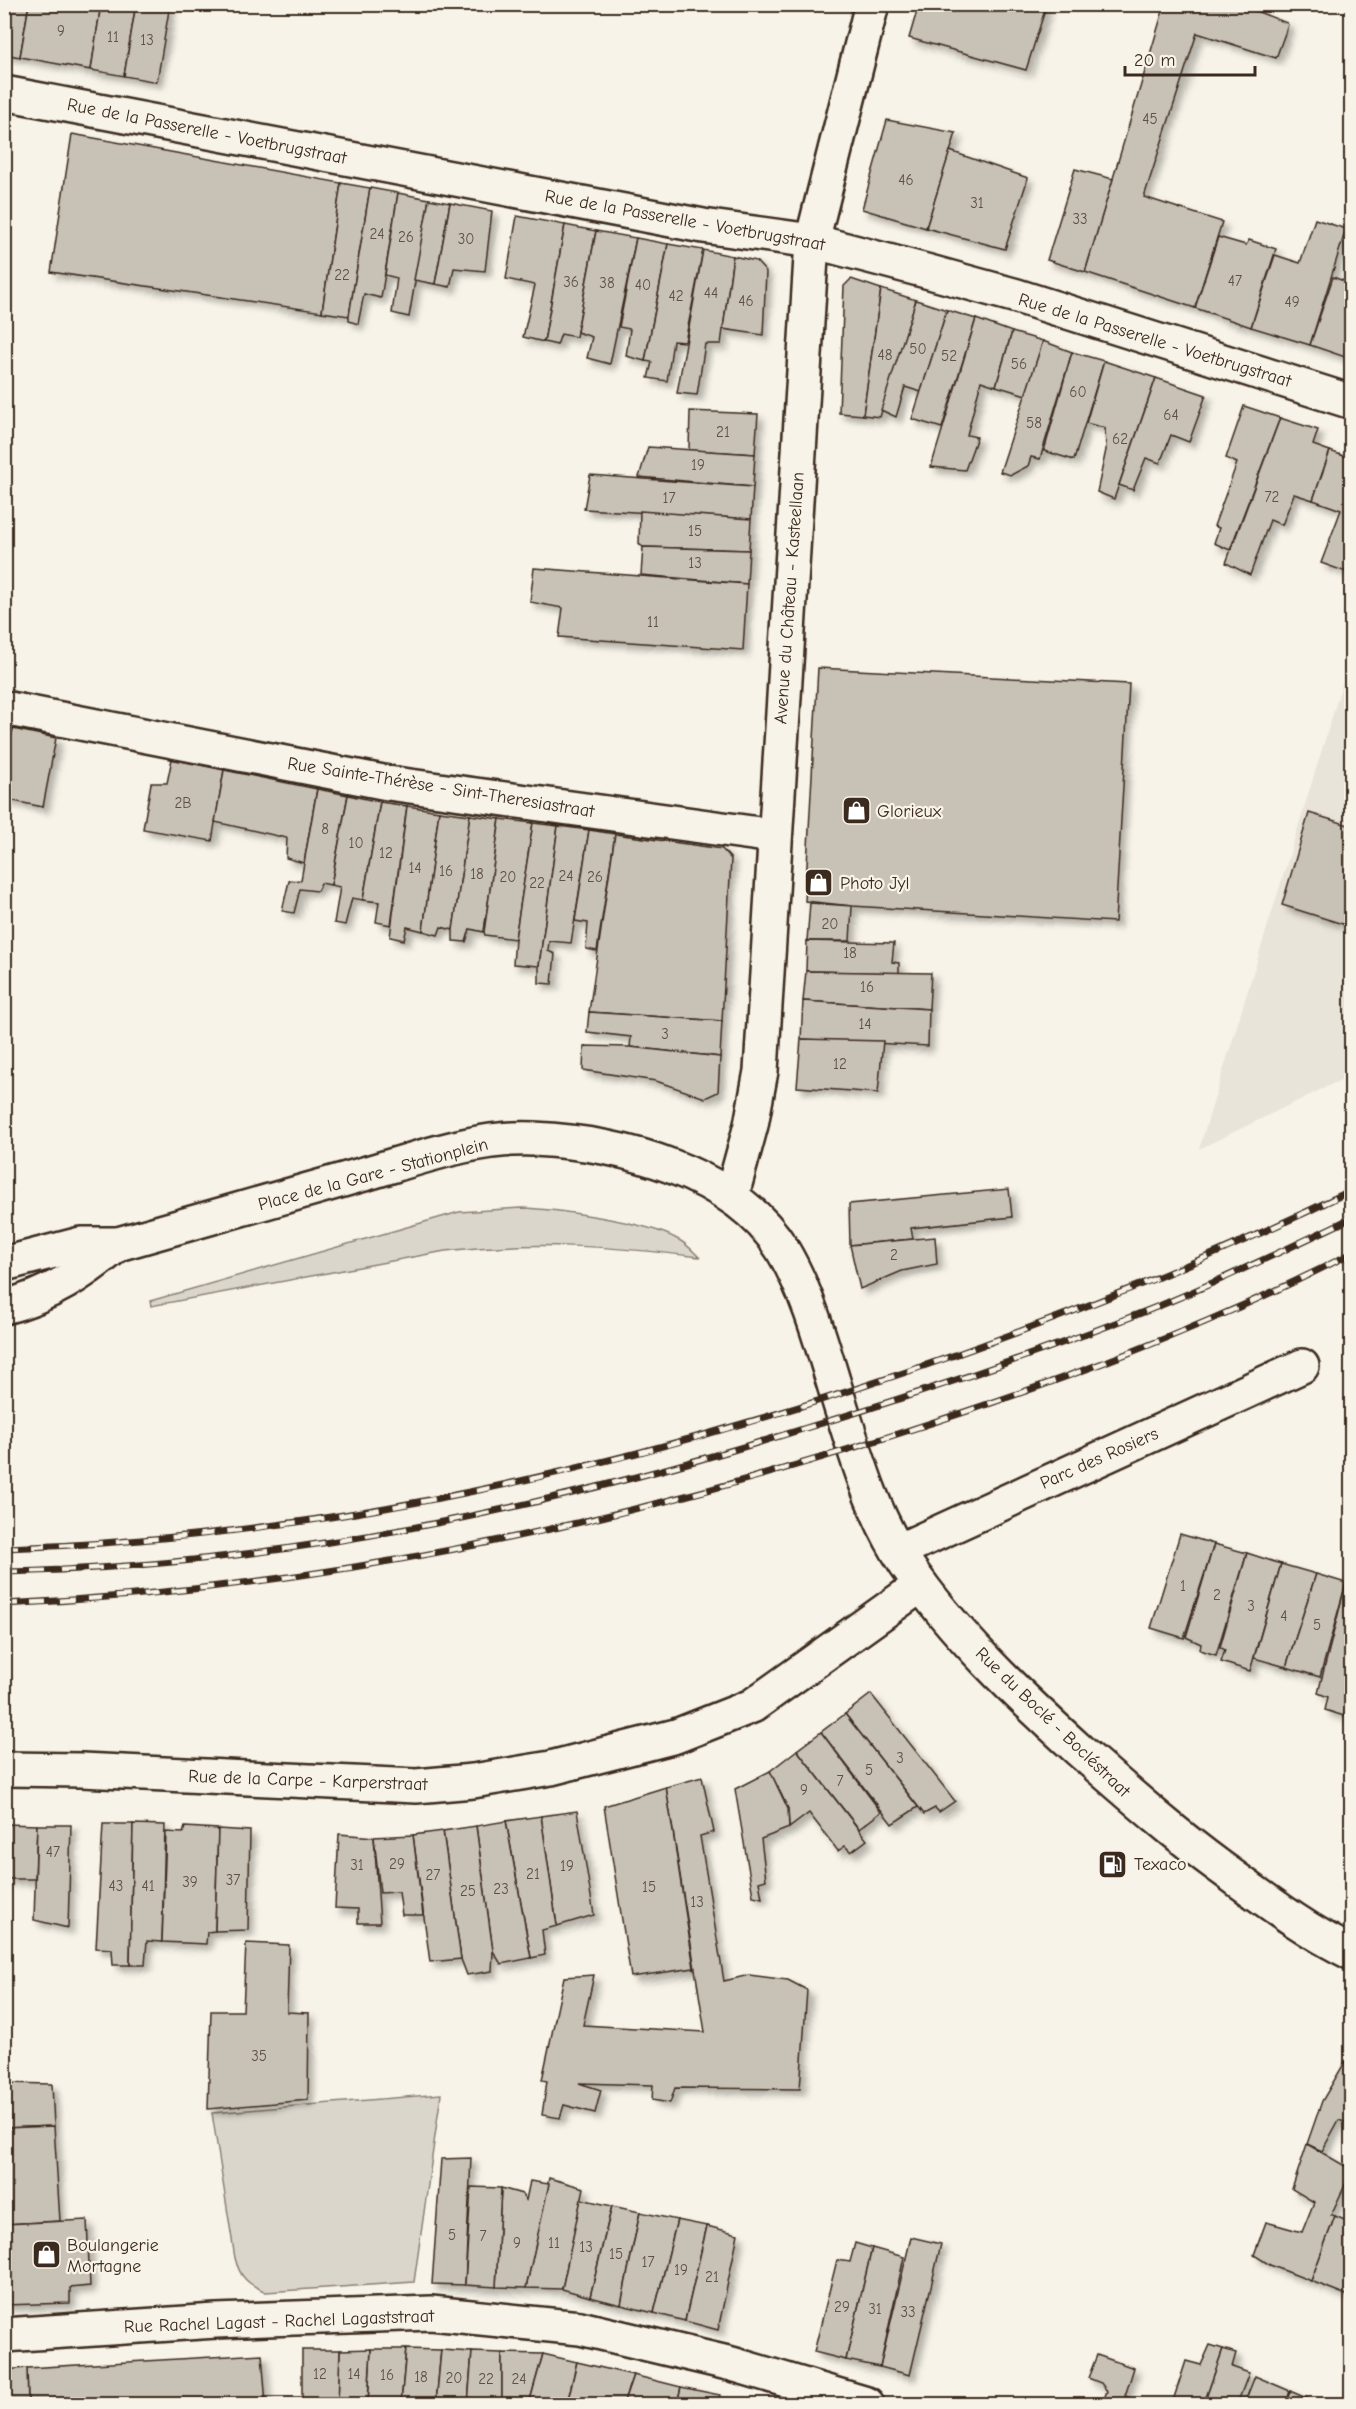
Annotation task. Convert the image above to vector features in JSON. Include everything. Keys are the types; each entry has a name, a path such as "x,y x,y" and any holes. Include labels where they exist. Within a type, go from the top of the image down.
{"street":[{"name":"Avenue du Château - Kasteellaan","path":"732,1196 751,1125 761,1071 812,240 872,4"},
{"name":"Rue de la Passerelle - Voetbrugstraat","path":"4,93 692,224 812,240 1017,296 1352,402"},
{"name":"Rue Sainte-Thérèse - Sint-Theresiastraat","path":"4,708 388,783 774,836"},
{"name":"Place de la Gare - Stationplein","path":"4,1264 81,1244 118,1244 439,1153 506,1140 561,1141 641,1157 696,1176 732,1196"},
{"name":"Rue du Boclé - Bocléstraat","path":"732,1196 758,1218 789,1262 819,1340 870,1496 898,1551 921,1585 983,1658 1017,1692 1161,1823 1287,1917 1352,1953"},
{"name":"Place de la Gare - Stationplein","path":"4,1307 38,1297 59,1287 95,1264 118,1244"},
{"name":"Parc des Rosiers","path":"898,1551 1302,1366"},
{"name":"Rue de la Carpe - Karperstraat","path":"4,1769 82,1770 416,1786 472,1781 551,1768 676,1736 752,1706 921,1585"},
{"name":"Rue Rachel Lagast - Rachel Lagaststraat","path":"4,2335 216,2321 431,2313 580,2328 732,2364 867,2404"}],"shaded area":[{"path":"1351,655 1351,1075 1199,1149"},
{"path":"521,1208 578,1214 645,1227 680,1241 699,1257 572,1246 477,1248 445,1251 151,1306 150,1301 459,1212"},
{"path":"441,2094 414,2282 266,2292 246,2280 239,2271 235,2258 212,2113"}],"building":[{"path":"4,4 29,4 20,57 4,54"},
{"path":"29,4 101,4 91,70 20,57"},
{"path":"101,4 136,4 124,76 91,70"},
{"path":"136,4 170,4 157,82 124,76"},
{"path":"919,4 1039,4 1046,7 1026,70 909,38"},
{"path":"1165,4 1238,4 1288,25 1276,58 1197,33 1144,197 1222,222 1195,308 1085,272"},
{"path":"887,120 956,133 926,228 862,209"},
{"path":"72,134 341,183 322,312 51,272"},
{"path":"950,151 1028,178 1005,249 926,228"},
{"path":"1075,169 1113,179 1085,272 1047,260"},
{"path":"341,183 370,188 349,316 322,312"},
{"path":"370,188 398,193 381,298 364,294 358,324 349,321 349,316"},
{"path":"398,193 429,199 409,317 392,313 397,278 385,275"},
{"path":"429,199 450,203 435,284 414,280"},
{"path":"450,203 492,211 485,271 454,268 450,287 435,284"},
{"path":"517,216 565,225 544,342 523,337 535,285 506,279"},
{"path":"1315,219 1346,229 1310,345 1251,327 1275,255 1300,263"},
{"path":"565,225 596,231 576,337 561,334 557,345 544,342"},
{"path":"596,231 636,238 610,364 587,358 592,337 577,332"},
{"path":"1218,237 1246,245 1249,240 1276,249 1251,327 1195,308"},
{"path":"636,238 668,244 645,361 626,356 630,329 619,327"},
{"path":"668,244 703,250 685,342 673,341 667,381 648,378 652,362 645,361"},
{"path":"703,250 733,256 721,344 705,344 697,395 677,393"},
{"path":"733,256 756,261 766,272 763,335 723,329"},
{"path":"1333,277 1352,284 1351,359 1310,345"},
{"path":"851,279 881,289 863,415 839,413 844,286"},
{"path":"881,289 916,300 880,417 863,415"},
{"path":"916,300 947,310 921,392 905,387 896,417 881,410"},
{"path":"947,310 976,319 942,428 912,419"},
{"path":"976,319 1012,332 996,386 981,381 967,435 977,437 965,470 931,467"},
{"path":"1012,332 1043,341 1026,395 996,386"},
{"path":"1043,341 1072,352 1040,459 1031,457 1028,466 1011,475 1000,472"},
{"path":"1072,352 1104,361 1074,460 1044,451"},
{"path":"1104,361 1156,378 1114,499 1097,492 1106,450 1105,428 1086,423"},
{"path":"1156,378 1206,395 1189,442 1171,435 1160,463 1146,458 1133,490 1119,485"},
{"path":"1244,406 1280,418 1230,550 1214,543 1219,528 1214,526 1237,463 1226,458"},
{"path":"690,411 758,414 755,454 689,450"},
{"path":"1280,418 1318,430 1313,445 1330,451 1313,500 1294,494 1282,525 1270,520 1250,575 1226,563"},
{"path":"648,447 755,454 753,487 639,477"},
{"path":"1330,451 1352,459 1352,574 1321,563 1341,510 1313,500"},
{"path":"590,475 753,487 751,519 584,509"},
{"path":"640,511 751,519 749,550 643,547 639,544"},
{"path":"643,547 749,550 747,584 641,575"},
{"path":"534,568 747,584 743,650 559,637 563,608 530,602"},
{"path":"818,668 1129,684 1115,922 852,906 805,901"},
{"path":"4,727 13,729 4,766"},
{"path":"13,729 56,738 43,807 4,799 4,766"},
{"path":"172,759 224,770 212,841 143,829 151,783 167,783"},
{"path":"224,770 317,789 304,863 286,858 287,838 215,822"},
{"path":"317,789 348,795 331,885 321,883 317,891 300,889 294,913 282,911 289,881 301,880"},
{"path":"348,795 380,802 363,900 352,898 345,925 334,923 340,887 331,885"},
{"path":"380,802 407,806 391,925 376,922 379,902 363,900"},
{"path":"407,806 439,811 423,931 407,927 404,940 390,937"},
{"path":"439,811 470,815 453,930 441,927 438,935 423,931"},
{"path":"1309,813 1352,826 1352,927 1282,905"},
{"path":"470,815 500,819 484,932 470,929 466,942 453,941 453,930"},
{"path":"500,819 533,823 515,939 485,935 484,932"},
{"path":"533,823 558,826 539,966 513,964"},
{"path":"558,826 589,830 571,943 549,941 548,951 555,954 552,984 539,983 539,966"},
{"path":"589,830 615,834 597,951 586,949 588,923 575,921"},
{"path":"615,834 722,849 731,859 722,1021 589,1012"},
{"path":"810,903 852,906 850,941 807,941"},
{"path":"807,941 894,943 892,962 899,963 899,973 806,971"},
{"path":"806,971 931,973 929,1009 803,1001"},
{"path":"803,1001 929,1009 928,1046 801,1039"},
{"path":"589,1012 722,1021 720,1057 630,1047 631,1037 587,1032"},
{"path":"801,1039 883,1041 878,1093 797,1087"},
{"path":"584,1046 630,1047 720,1057 718,1092 705,1098 656,1081 583,1070"},
{"path":"1009,1189 1012,1217 911,1228 913,1239 850,1245 849,1204"},
{"path":"935,1237 937,1264 902,1271 860,1289 850,1245"},
{"path":"1180,1534 1214,1544 1184,1638 1151,1628"},
{"path":"1214,1544 1247,1553 1216,1655 1200,1650 1201,1644 1186,1637"},
{"path":"1247,1553 1281,1564 1250,1671 1221,1662 1225,1650 1220,1647"},
{"path":"1281,1564 1316,1574 1286,1667 1254,1658"},
{"path":"1316,1574 1346,1583 1320,1677 1286,1667"},
{"path":"1346,1583 1352,1585 1352,1689 1344,1716 1325,1710 1328,1697 1318,1693"},
{"path":"1352,1689 1352,1718 1344,1716"},
{"path":"871,1694 955,1801 939,1812 935,1808 924,1814 845,1714"},
{"path":"845,1714 918,1807 892,1824 821,1732"},
{"path":"821,1732 881,1812 859,1829 797,1750"},
{"path":"797,1750 867,1840 851,1852 845,1846 838,1851 809,1813 789,1828 788,1809 770,1771"},
{"path":"770,1771 788,1809 789,1828 761,1839 766,1880 759,1882 762,1898 753,1896 735,1789"},
{"path":"702,1777 714,1832 700,1836 724,1981 749,1975 788,1980 807,1990 800,2089 675,2088 670,2103 652,2100 653,2085 579,2083 601,2090 595,2113 564,2105 560,2118 542,2115 547,2081 542,2080 564,1977 594,1975 583,2025 705,2032 666,1787"},
{"path":"666,1787 694,1968 631,1977 604,1806"},
{"path":"577,1811 594,1915 557,1926 541,1816"},
{"path":"541,1816 557,1926 542,1930 545,1955 531,1958 506,1821"},
{"path":"506,1821 531,1958 501,1964 493,1951 476,1826"},
{"path":"4,1824 37,1825 35,1879 4,1879"},
{"path":"103,1824 133,1824 130,1965 113,1965 112,1949 96,1948"},
{"path":"133,1824 165,1825 162,1942 147,1941 145,1965 130,1965"},
{"path":"37,1825 71,1825 68,1928 34,1920"},
{"path":"476,1826 493,1951 492,1971 467,1975 461,1959 443,1831"},
{"path":"185,1827 218,1829 215,1931 207,1932 206,1944 162,1942 166,1832 183,1833"},
{"path":"218,1829 250,1831 248,1930 215,1931"},
{"path":"443,1831 461,1959 430,1962 413,1835"},
{"path":"339,1834 374,1837 380,1923 358,1923 358,1909 335,1908"},
{"path":"413,1835 423,1915 402,1915 399,1892 380,1893 374,1837"},
{"path":"246,1943 289,1945 287,2012 309,2013 308,2100 208,2109 211,2011 243,2011"},
{"path":"1352,2050 1352,2125 1339,2120 1322,2151 1307,2144 1322,2101"},
{"path":"4,2083 52,2084 54,2126 4,2128"},
{"path":"54,2126 60,2221 4,2224 4,2128"},
{"path":"1307,2144 1352,2170 1331,2215 1335,2216 1311,2281 1270,2265 1254,2255 1266,2222 1302,2232 1314,2202 1292,2189"},
{"path":"471,2158 465,2285 432,2284 441,2159"},
{"path":"549,2178 584,2188 562,2289 526,2288"},
{"path":"530,2181 549,2184 526,2288 496,2287 501,2188 522,2194 526,2200"},
{"path":"471,2187 501,2188 496,2287 465,2285"},
{"path":"581,2199 612,2206 590,2297 562,2289"},
{"path":"612,2206 640,2212 621,2305 590,2297"},
{"path":"640,2212 677,2220 654,2313 621,2305"},
{"path":"1335,2216 1352,2223 1352,2290 1349,2296 1311,2281"},
{"name":"Boulangerie Mortagne","path":"87,2220 90,2286 70,2288 70,2303 4,2305 4,2224"},
{"path":"677,2220 707,2226 685,2321 654,2313"},
{"path":"707,2226 738,2234 718,2330 685,2321"},
{"path":"911,2237 941,2244 910,2375 880,2367"},
{"path":"855,2243 872,2248 846,2360 814,2352 837,2260 850,2262"},
{"path":"872,2248 904,2257 880,2367 846,2360"},
{"path":"1210,2345 1223,2349 1204,2404 1172,2404 1186,2361 1201,2365"},
{"path":"371,2349 406,2349 401,2404 368,2404"},
{"path":"371,2349 368,2401 338,2398 340,2350"},
{"path":"406,2349 441,2350 436,2404 401,2404"},
{"path":"1223,2349 1236,2353 1232,2367 1249,2373 1237,2404 1204,2404"},
{"path":"302,2350 340,2350 338,2404 302,2404"},
{"path":"441,2350 472,2352 468,2404 436,2404"},
{"path":"472,2352 502,2353 502,2404 468,2404"},
{"path":"502,2353 543,2354 529,2404 502,2404"},
{"path":"262,2354 266,2404 28,2404 27,2368"},
{"path":"543,2354 577,2362 567,2404 529,2404"},
{"path":"1097,2355 1134,2368 1125,2396 1147,2404 1102,2404 1107,2391 1101,2383 1088,2378"},
{"path":"577,2362 633,2375 623,2404 567,2404"},
{"path":"27,2368 28,2404 4,2404 4,2370"},
{"path":"633,2375 681,2387 677,2404 623,2404"},
{"path":"1255,2376 1290,2391 1285,2404 1244,2404"},
{"path":"681,2387 720,2395 718,2404 677,2404"},
{"path":"1290,2391 1318,2403 1318,2404 1285,2404"}],"railway":[{"path":"4,1548 126,1541 247,1529 367,1511 487,1489 723,1430 955,1355 1106,1299 1205,1258 1352,1190"},
{"path":"4,1572 106,1567 208,1558 310,1545 510,1508 610,1484 851,1414 1028,1355 1184,1296 1352,1218"},
{"path":"4,1604 119,1596 344,1569 565,1526 675,1499 894,1435 1127,1354 1297,1281 1352,1253"}],"place":[{"name":"Glorieux","path":"856,811"},
{"name":"Photo Jyl","path":"819,883"},
{"name":"Texaco","path":"1113,1864"},
{"name":"Boulangerie Mortagne","path":"46,2255"}]}
